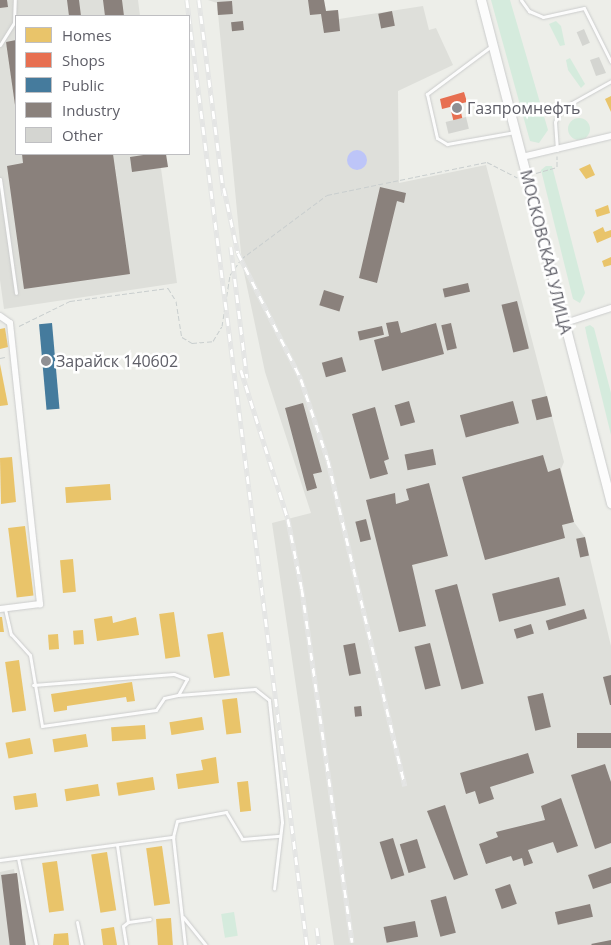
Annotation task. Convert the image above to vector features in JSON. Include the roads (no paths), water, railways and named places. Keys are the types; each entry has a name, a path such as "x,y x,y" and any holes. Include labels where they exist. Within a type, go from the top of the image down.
{"main road":[{"name":"МОСКОВСКАЯ УЛИЦА","path":"481,0 609,485 611,503"}],"street":[{"path":"522,157 611,136"},
{"path":"565,323 611,308"},
{"path":"0,316 10,326 40,604 2,608"}],"lane":[{"path":"0,44 14,23 15,0"},
{"path":"521,0 529,11 543,17 584,8 611,62"},
{"path":"493,45 427,94 437,138 447,144 516,132"},
{"path":"558,150 555,122 561,109 611,81"},
{"path":"0,179 16,293"},
{"path":"2,608 11,634 30,655 33,685 42,726 156,710 164,698 178,695 254,689 269,700 280,836 274,889"},
{"path":"33,685 73,685 174,674 186,679 178,695"},
{"path":"185,945 173,837 177,821 226,812 242,839 280,836"},
{"path":"0,860 173,837"},
{"path":"118,845 128,922"},
{"path":"18,858 36,945"},
{"path":"181,915 206,945"},
{"path":"126,945 123,926 128,922 150,919"},
{"path":"77,922 82,945"}],"water":[{"path":"357,150 364,153 367,160 364,167 357,170 350,167 347,160 350,153"}],"railway":[{"path":"187,0 189,15"},
{"path":"199,0 224,195"},
{"path":"190,24 307,945"},
{"path":"224,188 238,253 301,379 328,460 405,786"},
{"path":"231,247 247,378"},
{"path":"241,370 288,519 302,589 352,942"},
{"path":"317,928 319,945"}],"place":[{"name":"Газпромнефть","path":"457,108"},
{"name":"Зарайск 140602","path":"46,361"}]}
